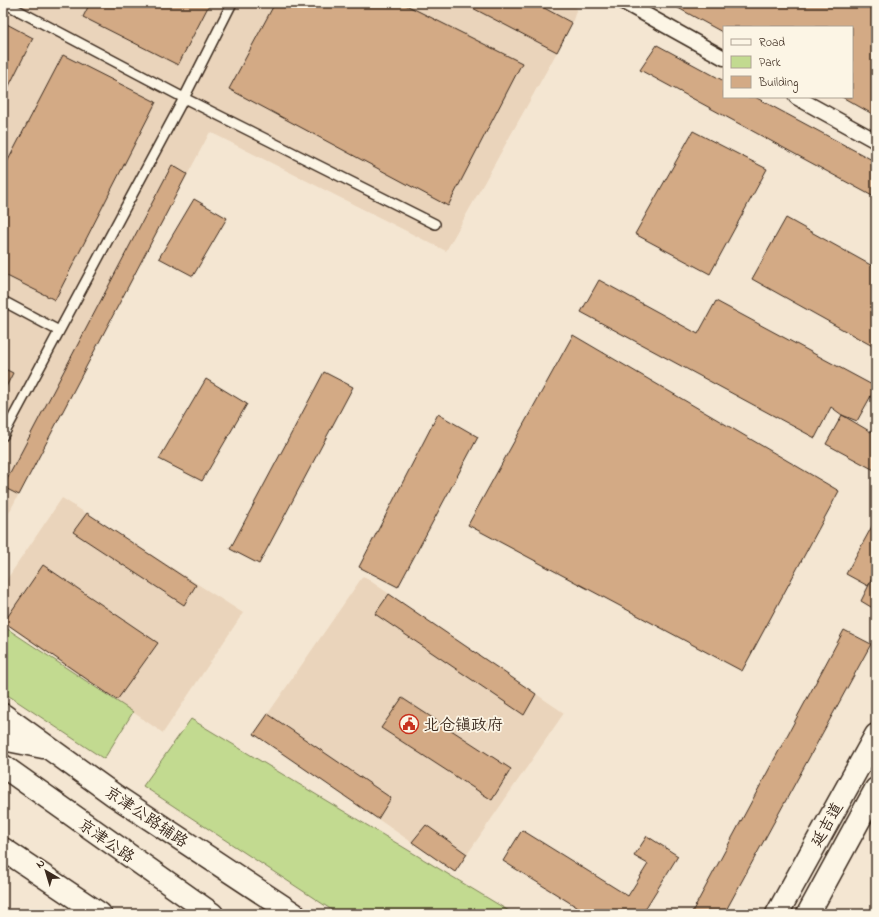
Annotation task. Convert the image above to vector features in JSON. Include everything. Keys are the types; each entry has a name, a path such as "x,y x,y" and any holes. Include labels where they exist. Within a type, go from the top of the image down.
{"main road":[{"name":"京津公路辅路","path":"3,714 114,795 294,914"},
{"name":"延吉道","path":"777,914 876,735"},
{"path":"3,739 48,748"},
{"name":"京津公路","path":"3,766 212,914"},
{"name":"延吉道","path":"808,914 876,788"},
{"path":"3,849 100,914"},
{"path":"78,899 94,914"}],"street":[{"path":"625,3 723,57"},
{"path":"798,98 876,141"}],"lane":[{"path":"4,3 184,98 435,224"},
{"path":"3,436 184,98 232,3"},
{"path":"3,301 59,331"}],"shaded area":[{"path":"3,3 568,3 577,8 572,23 557,52 446,251 210,132 3,524"},
{"path":"62,498 243,613 163,733 3,622 3,585"},
{"name":"北仓镇政府","path":"363,576 564,713 455,872 254,734"}],"green space":[{"path":"3,626 133,712 104,759 3,692"},
{"path":"191,719 514,914 338,914 143,786"}],"building":[{"path":"90,3 210,3 178,65 83,17"},
{"path":"275,3 402,3 522,63 448,206 229,89"},
{"path":"463,3 535,3 572,23 557,52"},
{"path":"669,3 876,3 876,116 844,98 853,98 853,26 723,26 723,32"},
{"path":"3,22 33,38 3,98"},
{"path":"657,45 723,80 723,98 757,98 876,162 876,198 640,70"},
{"path":"63,55 156,102 55,300 3,274 3,170"},
{"path":"693,131 767,169 710,274 635,234"},
{"path":"172,165 187,174 19,495 3,487"},
{"path":"194,199 227,218 193,276 159,258"},
{"path":"786,218 876,268 876,348 752,279"},
{"path":"599,280 698,334 716,301 876,387 857,421 842,415 831,407 815,438 581,312"},
{"path":"573,335 839,491 742,671 468,525"},
{"path":"3,368 13,373 3,393"},
{"path":"324,372 353,387 259,564 230,549"},
{"path":"206,379 247,404 202,481 159,459"},
{"path":"438,414 478,437 398,587 359,567"},
{"path":"842,415 871,432 876,423 876,471 826,444"},
{"path":"87,513 196,585 184,605 73,532"},
{"path":"876,519 876,571 868,586 846,574"},
{"path":"43,565 158,643 117,700 4,622"},
{"path":"876,571 876,610 861,601"},
{"path":"389,594 536,694 524,715 375,614"},
{"path":"844,630 871,644 724,914 691,914"},
{"path":"402,698 511,769 492,800 381,728"},
{"path":"268,714 391,798 378,819 254,734"},
{"path":"426,825 467,854 455,872 412,842"},
{"path":"522,830 628,896 648,864 634,856 647,836 678,856 642,914 588,914 503,861"}],"place":[{"name":"北仓镇政府","path":"409,724"}]}
